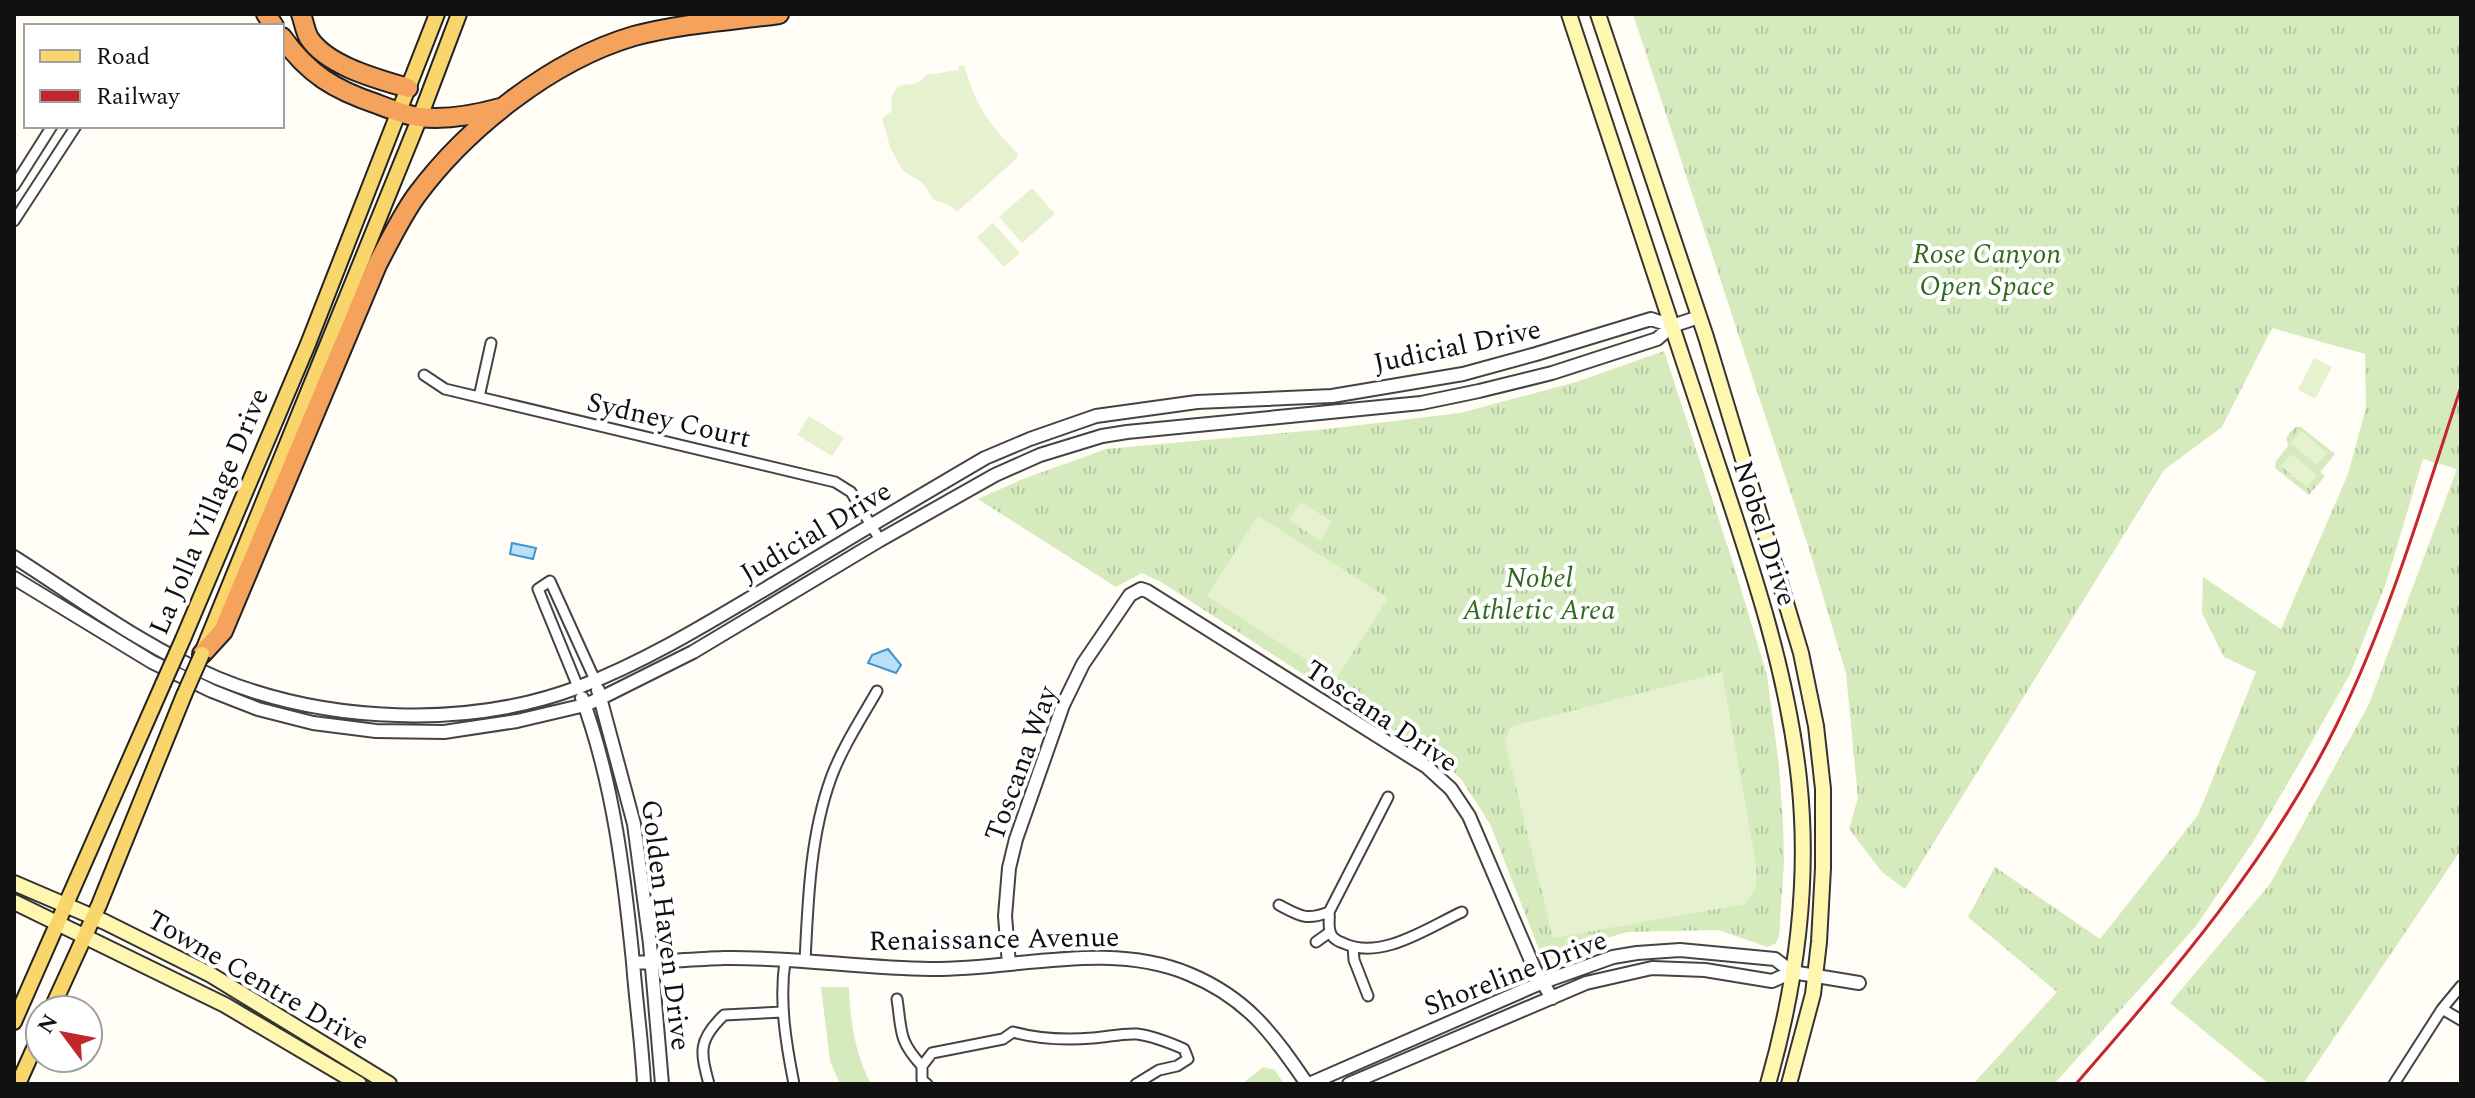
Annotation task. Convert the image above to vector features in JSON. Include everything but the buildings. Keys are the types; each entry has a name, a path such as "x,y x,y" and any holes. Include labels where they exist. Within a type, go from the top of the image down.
{"highway":[{"path":"301,14 308,36 319,49 359,73 408,88"},
{"path":"202,654 223,631 377,265 399,222 432,176 467,139 506,106 560,69 593,52 633,37 684,25 779,14"},
{"path":"284,40 317,76 345,93 400,112 420,117 469,116 506,106"}],"main road":[{"name":"La Jolla Village Drive","path":"14,1022 183,639 308,344 437,14"},
{"name":"La Jolla Village Drive","path":"58,994 202,654 459,14"},
{"name":"Nobel Drive","path":"1569,14 1765,612 1785,700 1799,778 1803,859 1792,972 1768,1084"},
{"name":"Nobel Drive","path":"1598,14 1699,317 1801,653 1816,726 1823,789 1823,868 1815,975 1789,1084"},
{"name":"Towne Centre Drive","path":"14,883 93,917 211,975 389,1084"},
{"name":"Towne Centre Drive","path":"14,902 225,1005 359,1084"},
{"path":"162,974 192,979 241,1001 256,1002"}],"street":[{"path":"14,186 51,128"},
{"path":"14,221 75,128"},
{"name":"Judicial Drive","path":"14,578 152,662 258,709 313,723 376,731 444,732 517,721 585,705 693,652 880,540 995,475 1040,455 1102,436 1421,403 1479,391 1552,373 1657,339 1672,326 1699,317"},
{"name":"Judicial Drive","path":"14,557 157,649 218,678 263,694 320,707 378,715 443,716 514,705 595,680 706,626 985,458 1096,416 1197,402 1332,396 1463,374 1651,319 1672,326"},
{"path":"479,397 491,343"},
{"name":"Sydney Court","path":"424,375 445,389 835,482 851,492 880,540"},
{"path":"578,687 538,589 550,581 595,680"},
{"name":"Toscana Drive","path":"1130,595 1141,589 1147,591 1427,767 1451,789 1469,816 1535,970 1552,998"},
{"name":"Toscana Way","path":"1009,964 1005,916 1009,868 1016,839 1063,705 1083,664 1130,595"},
{"name":"Golden Haven Drive","path":"595,680 634,824 662,1084"},
{"name":"Golden Haven Drive","path":"578,687 602,766 616,827 626,896 644,1084"},
{"path":"805,961 812,862 823,807 832,777 877,691"},
{"path":"1388,797 1329,912 1330,932 1336,939 1353,947 1384,948 1462,912"},
{"path":"1279,905 1303,917 1329,912"},
{"path":"1316,942 1330,932"},
{"path":"1353,947 1354,960 1368,996"},
{"name":"Shoreline Drive","path":"1308,1084 1543,982 1613,957 1659,949 1703,951 1775,959 1792,972 1859,983"},
{"name":"Renaissance Avenue","path":"633,963 725,958 932,969 1119,958 1149,962 1189,974 1227,993 1254,1014 1308,1084"},
{"path":"785,961 783,1012 794,1084"},
{"name":"Shoreline Drive","path":"1349,1084 1586,983 1652,968 1705,970 1772,981 1792,972"},
{"path":"2394,1084 2442,1009 2461,986"},
{"path":"897,999 898,1024 903,1038 909,1052 922,1066"},
{"path":"2442,1009 2461,1020"},
{"path":"709,1084 703,1047 709,1030 724,1015 783,1012"},
{"path":"927,1084 922,1080 922,1066 932,1053 1003,1039 1013,1032 1027,1036 1079,1039 1139,1034 1184,1049 1188,1059 1177,1066 1159,1070 1136,1084"}],"green space":[{"name":"Rose Canyon Open Space","path":"1633,14 2461,14 2461,850 2303,1084 2269,1084 2170,1003 2270,884 2369,704 2457,469 2423,459 2386,583 2350,674 2253,842 2196,926 2054,1084 1973,1084 2057,992 1968,917 1995,867 2100,939 2198,815 2256,672 2224,657 2202,613 2203,577 2281,629 2348,474 2366,408 2365,354 2272,328 2222,427 2164,470 1905,889 1882,872 1849,829 1858,798 1846,673 1810,552"},
{"path":"964,65 984,113 1018,154 957,212 949,205 934,200 923,183 903,171 890,147 882,118 891,112 892,97 898,87 917,83 925,75 959,70 959,66"},
{"path":"1032,188 1055,214 1022,243 999,217"},
{"path":"993,223 1020,253 1004,267 977,237"},
{"name":"Nobel Athletic Area","path":"1664,351 1767,675 1779,766 1784,862 1779,937 1775,944 1767,947 1719,930 1628,932 1581,945 1554,959 1542,957 1490,824 1461,779 1436,756 1346,702 1161,582 1142,573 1116,587 978,499 1106,449 1327,429 1460,413 1576,382"},
{"path":"2314,358 2332,367 2315,399 2298,390"},
{"path":"809,416 844,438 832,456 797,435"},
{"path":"2295,427 2301,427 2335,454 2320,472 2325,476 2309,495 2275,468 2276,461 2288,446 2286,438"},
{"path":"2301,431 2327,453 2317,465 2291,443"},
{"path":"2291,454 2317,475 2307,487 2281,466"},
{"path":"1301,502 1332,522 1320,541 1289,520"},
{"path":"1258,516 1388,598 1336,679 1207,596"},
{"path":"1722,672 1756,864 1756,888 1745,904 1553,938 1505,742 1510,727"},
{"path":"821,987 849,987 854,1037 871,1084 840,1084 830,1061"},
{"path":"1263,1067 1275,1070 1284,1084 1242,1084"}],"water":[{"path":"512,543 536,548 533,559 510,554"},
{"path":"888,649 901,665 896,673 868,663 872,655"}],"railway":[{"path":"2076,1084 2217,914 2250,870 2309,777 2372,645 2404,560 2461,387"}]}
